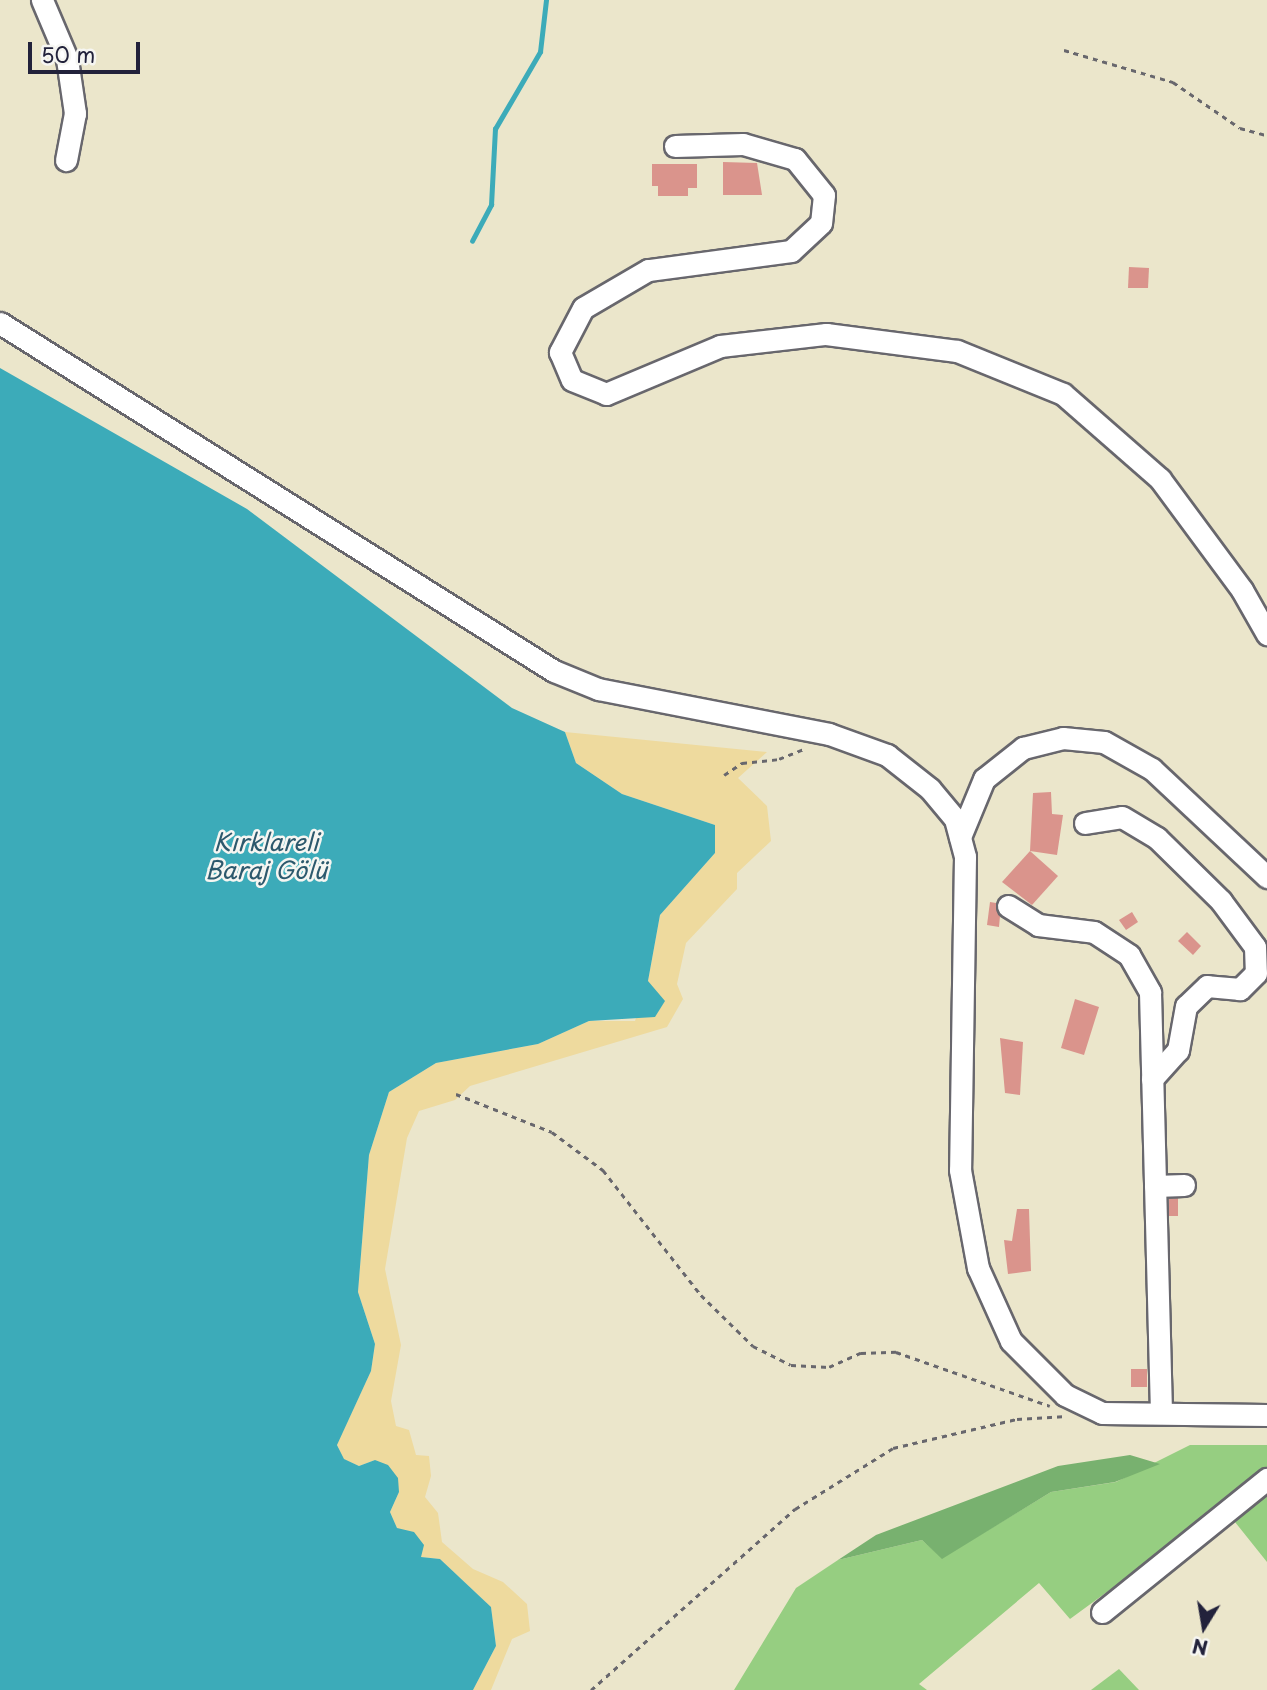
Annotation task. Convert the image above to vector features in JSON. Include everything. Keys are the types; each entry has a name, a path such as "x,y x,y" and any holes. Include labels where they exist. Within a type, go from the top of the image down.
{"street":[{"path":"42,0 66,59 75,113 66,160"},
{"path":"674,146 743,144 795,159 824,195 821,223 791,251 648,270 583,307 560,352 572,380 606,394 720,346 826,334 957,351 1063,394 1160,479 1242,590 1267,634"},
{"path":"0,323 554,671 598,689 820,733 887,755 930,789 955,819 965,857 960,1170 978,1268 1011,1341 1065,1395 1102,1413 1267,1415"},
{"path":"960,838 984,779 1023,748 1063,738 1104,742 1152,769 1267,877"},
{"path":"1085,823 1122,817 1157,838 1222,901 1255,947 1256,973 1240,989 1207,986 1186,1006 1178,1050 1152,1079"},
{"path":"1008,906 1038,925 1094,932 1129,955 1150,992 1161,1413"},
{"path":"1155,1186 1184,1185"},
{"path":"1102,1612 1267,1479"}],"path":[{"path":"1064,50 1173,82 1240,128 1267,135"},
{"path":"724,775 742,763 779,759 803,750 820,733"},
{"path":"456,1094 552,1132 603,1170 701,1295 753,1346 791,1365 829,1367 861,1353 897,1352 1072,1415 1017,1419 894,1448 795,1509 591,1690"}],"green space":[{"path":"1190,1445 1267,1445 1267,1562 1223,1507 1070,1619 1039,1583 919,1684 927,1690 734,1690 796,1588 838,1560 922,1540 942,1558 1051,1492 1116,1482"},
{"path":"1130,1455 1160,1464 1115,1482 1051,1492 942,1559 922,1540 838,1560 876,1535 1058,1466"},
{"path":"1119,1669 1139,1690 1091,1690"}],"sand":[{"path":"565,732 767,752 738,778 767,806 771,841 737,873 737,889 686,943 677,984 683,999 667,1027 470,1086 455,1100 419,1111 407,1138 385,1269 401,1345 391,1401 396,1426 409,1430 416,1455 429,1456 431,1476 425,1497 438,1513 442,1542 473,1569 503,1582 527,1604 530,1631 512,1639 491,1690 473,1690 496,1646 491,1607 440,1559 421,1557 397,1528 390,1512 399,1492 375,1460 359,1466 343,1459 337,1444 371,1371 375,1344 358,1292 369,1155 389,1092 436,1063 538,1044 589,1021 635,1021 648,981 660,915 715,853 715,825 622,794 576,763"}],"water":[{"name":"Kırklareli Baraj Gölü","path":"0,368 247,509 512,708 565,732 576,763 622,794 715,825 715,853 660,915 648,981 665,1001 655,1017 589,1021 538,1044 436,1063 389,1092 369,1155 358,1292 375,1344 371,1371 337,1445 344,1459 359,1466 375,1460 388,1465 398,1478 399,1492 390,1512 397,1528 414,1532 424,1545 421,1557 440,1559 491,1607 496,1646 473,1690 0,1690"}],"building":[{"path":"723,162 757,163 762,195 723,195"},
{"path":"652,164 697,164 697,188 688,188 688,196 658,196 658,186 652,186"},
{"path":"1129,267 1149,268 1148,288 1128,288"},
{"path":"1051,792 1052,814 1063,815 1057,855 1030,851 1033,793"},
{"path":"1030,851 1058,876 1032,905 1002,882"},
{"path":"990,902 996,903 1000,916 999,927 987,925"},
{"path":"1132,912 1138,922 1126,930 1119,920"},
{"path":"1187,932 1201,946 1193,955 1178,941"},
{"path":"1075,999 1099,1007 1084,1055 1061,1048"},
{"path":"1000,1038 1023,1042 1020,1095 1005,1093"},
{"path":"1178,1198 1178,1216 1169,1216 1169,1199"},
{"path":"1017,1209 1029,1209 1031,1271 1008,1274 1004,1240 1012,1241"},
{"path":"1131,1369 1147,1369 1147,1387 1131,1387"}],"waterway":[{"path":"472,241 491,205 495,129 540,52 546,0"}]}
